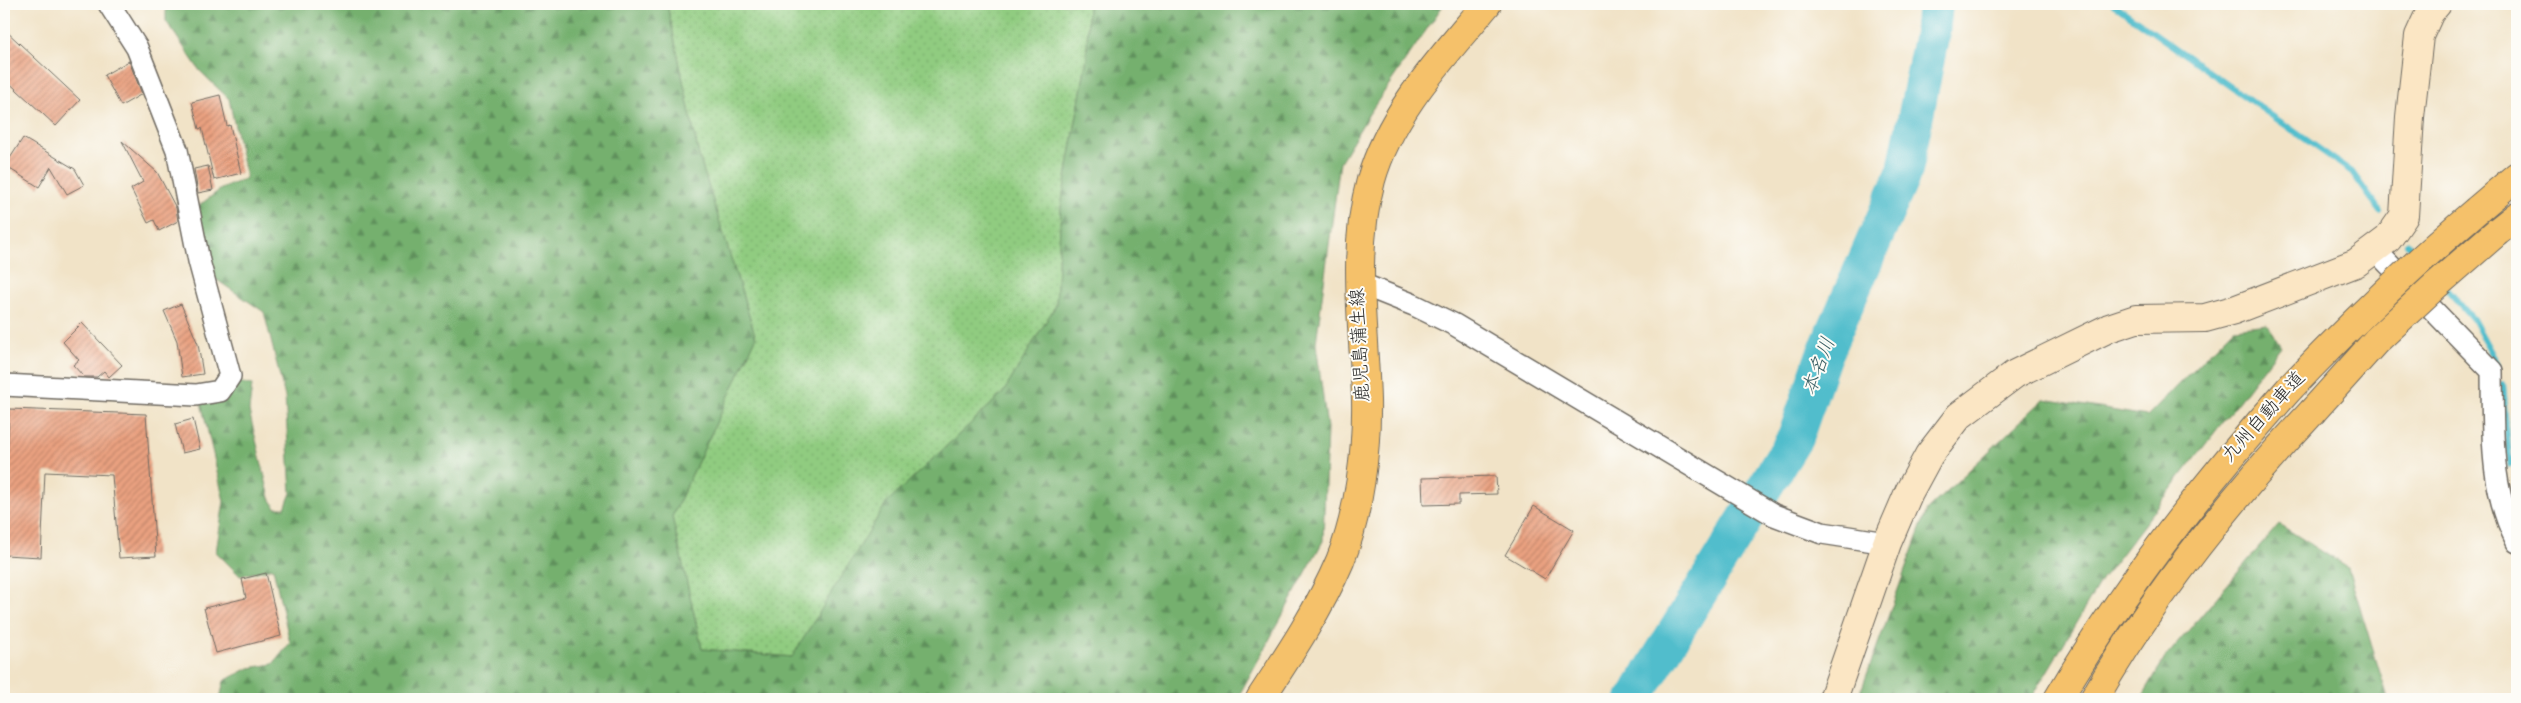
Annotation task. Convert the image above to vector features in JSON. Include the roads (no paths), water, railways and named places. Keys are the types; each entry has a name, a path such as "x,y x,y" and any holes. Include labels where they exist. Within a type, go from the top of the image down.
{"main road":[{"name":"鹿児島蒲生線","path":"1260,699 1308,624 1339,561 1352,524 1363,452 1366,402 1359,283 1360,245 1371,180 1388,136 1435,66 1488,4"},
{"name":"九州自動車道","path":"2058,699 2126,591 2181,518 2241,444 2290,388 2414,264 2517,176"},
{"name":"九州自動車道","path":"2094,699 2152,607 2210,528 2264,463 2376,341 2435,286 2507,224"}],"street":[{"path":"4,385 196,395 220,391 230,376 199,261 178,150 137,48 109,4"},
{"path":"1833,699 1887,542 1909,492 1929,454 1959,416 2015,374 2109,328 2136,320 2205,318 2234,310 2356,263 2375,250 2398,227 2404,216 2410,118 2419,36 2430,12 2438,4"},
{"path":"2375,250 2492,371 2494,469 2507,522 2517,542"},
{"path":"1359,283 1414,305 1456,325 1774,515 1822,533 1887,542"}],"waterway":[{"name":"本名川","path":"1634,699 1795,438 1823,357 1905,170 1932,33 1935,4"},
{"path":"2113,4 2352,172 2380,211"},
{"path":"2407,243 2417,254"},
{"path":"2445,287 2473,319 2498,365"},
{"path":"2502,384 2510,465"},
{"path":"2516,577 2517,581"}]}
